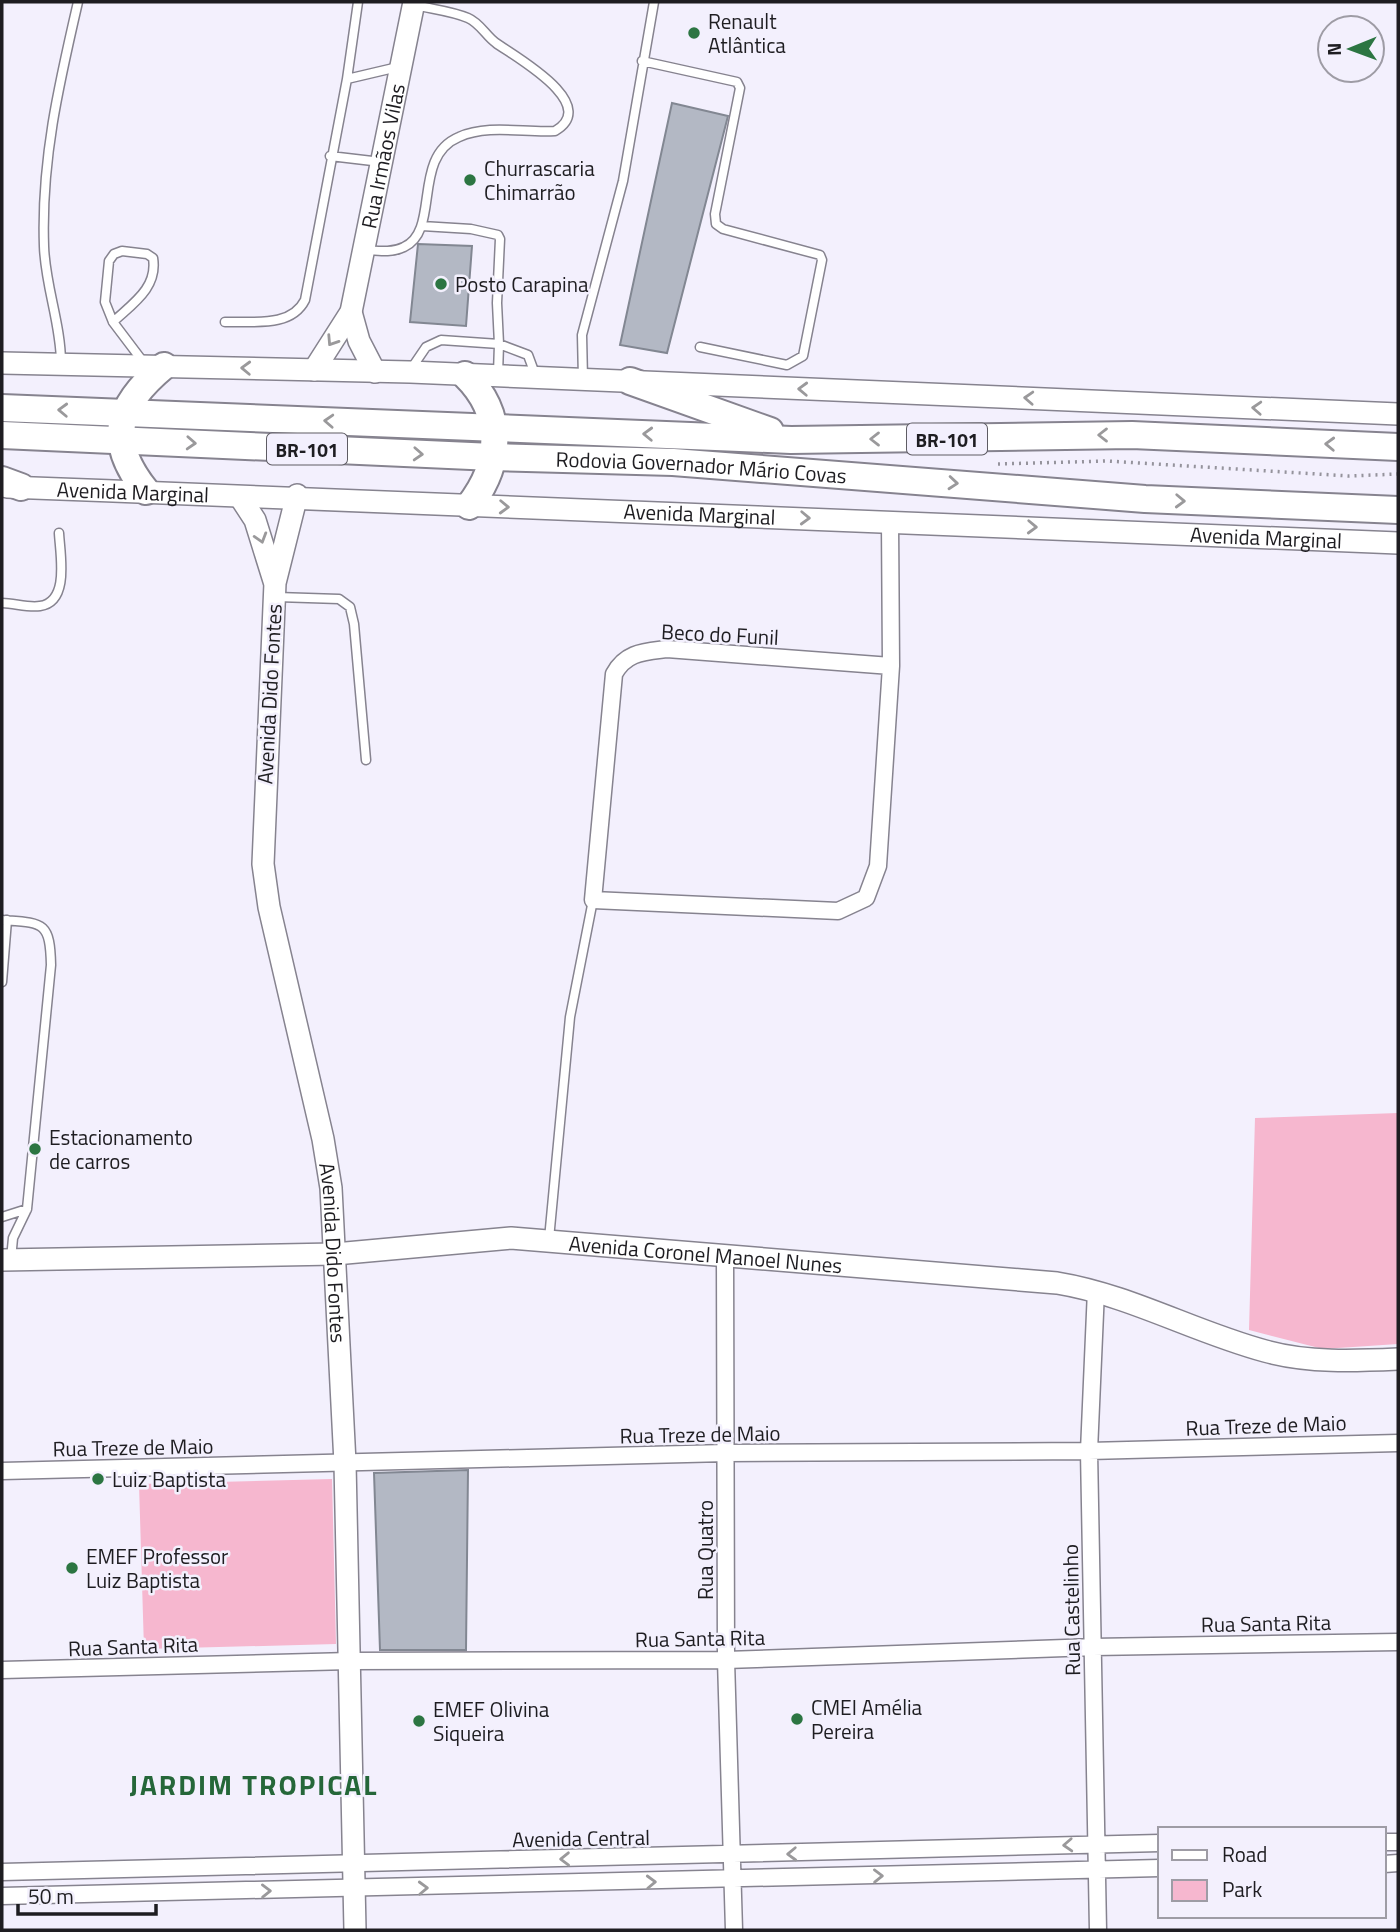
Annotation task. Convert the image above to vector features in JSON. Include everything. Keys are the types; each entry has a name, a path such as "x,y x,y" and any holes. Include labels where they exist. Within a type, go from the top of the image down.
{"main road":[{"path":"146,491 127,462 122,440 125,411 155,365"},
{"path":"465,375 481,391 495,428 489,475 469,506"},
{"path":"630,381 791,439"},
{"name":"Rodovia Governador Mário Covas","path":"2,408 791,439 1132,435 1398,447"},
{"name":"Rodovia Governador Mário Covas","path":"2,435 492,457 673,461 1145,499 1398,510"}],"street":[{"name":"Rua Irmãos Vilas","path":"314,370 351,312 413,3"},
{"name":"Rua Irmãos Vilas","path":"351,312 359,341 375,372"},
{"path":"2,363 61,362 410,372 1398,414"},
{"name":"Avenida Marginal","path":"8,484 240,497 297,495 469,506 1398,542"},
{"name":"Avenida Dido Fontes","path":"297,495 274,590 263,864 269,907 323,1139 331,1188 345,1463 355,1930"},
{"name":"Avenida Dido Fontes","path":"240,497 258,527 274,590"},
{"path":"593,900 838,911 866,898 878,866 891,666 890,522"},
{"name":"Beco do Funil","path":"593,900 614,674 622,660 638,653 667,649 891,666"},
{"name":"Avenida Coronel Manoel Nunes","path":"6,1260 335,1254 455,1241 549,1239 1057,1283 1096,1290 1267,1352 1297,1358 1398,1359"},
{"name":"Rua Quatro","path":"725,1254 726,1660 734,1856 734,1930"},
{"name":"Rua Castelinho","path":"1096,1290 1089,1451 1098,1930"},
{"name":"Rua Treze de Maio","path":"2,1471 726,1453 1089,1451 1398,1443"},
{"name":"Rua Santa Rita","path":"2,1670 350,1661 726,1660 1093,1647 1398,1642"},
{"name":"Avenida Central","path":"2,1872 734,1856 1158,1843"},
{"path":"2,1896 355,1890 1158,1868"}],"lane":[{"path":"61,362 48,288 44,204 50,126 78,2"},
{"path":"225,322 289,319 299,311 305,300 330,156 347,79 358,2"},
{"path":"583,379 582,335 623,181 654,2"},
{"path":"363,250 391,251 412,242 422,226 433,166 451,141 461,136 486,132 555,131 564,124 566,109 560,94 548,78 490,38 477,23 468,18 413,3"},
{"path":"642,61 737,82 740,88 715,214 716,224 723,229 820,255 822,260 803,356 787,365 700,347"},
{"path":"347,79 401,66"},
{"path":"330,156 381,162"},
{"path":"422,226 471,229 498,235 498,376"},
{"path":"113,322 146,292 154,269 153,258 147,254 122,251 109,261 105,302 113,322 155,365"},
{"path":"410,372 426,347 441,340 499,344 527,355 535,377"},
{"path":"2,603 38,606 50,604 58,595 59,533"},
{"path":"274,590 339,599 350,607 366,760"},
{"name":"Beco do Funil","path":"549,1239 570,1017 593,900"},
{"path":"2,982 5,920 37,922 43,926 50,942 51,965 27,1209 6,1260"},
{"path":"2,1217 27,1209"}],"path":[{"path":"989,463 1107,461 1349,476 1398,474"}],"green space":[{"path":"1398,1113 1398,1344 1323,1349 1249,1330 1255,1118"},
{"path":"332,1479 336,1644 144,1649 139,1484"}],"building":[{"path":"672,103 728,116 667,353 620,345"},
{"name":"Posto Carapina","path":"418,244 472,246 466,326 410,322"},
{"path":"468,1470 466,1650 380,1650 374,1473"}],"place":[{"name":"Renault Atlântica","path":"694,33"},
{"name":"Churrascaria Chimarrão","path":"470,180"},
{"name":"Posto Carapina","path":"441,284"},
{"name":"Estacionamento de carros","path":"35,1149"},
{"name":"Luiz Baptista","path":"98,1479"},
{"name":"EMEF Professor Luiz Baptista","path":"72,1568"},
{"name":"CMEI Amélia Pereira","path":"797,1719"},
{"name":"EMEF Olivina Siqueira","path":"419,1721"}],"district":[{"name":"JARDIM TROPICAL","path":"254,1784"}]}
